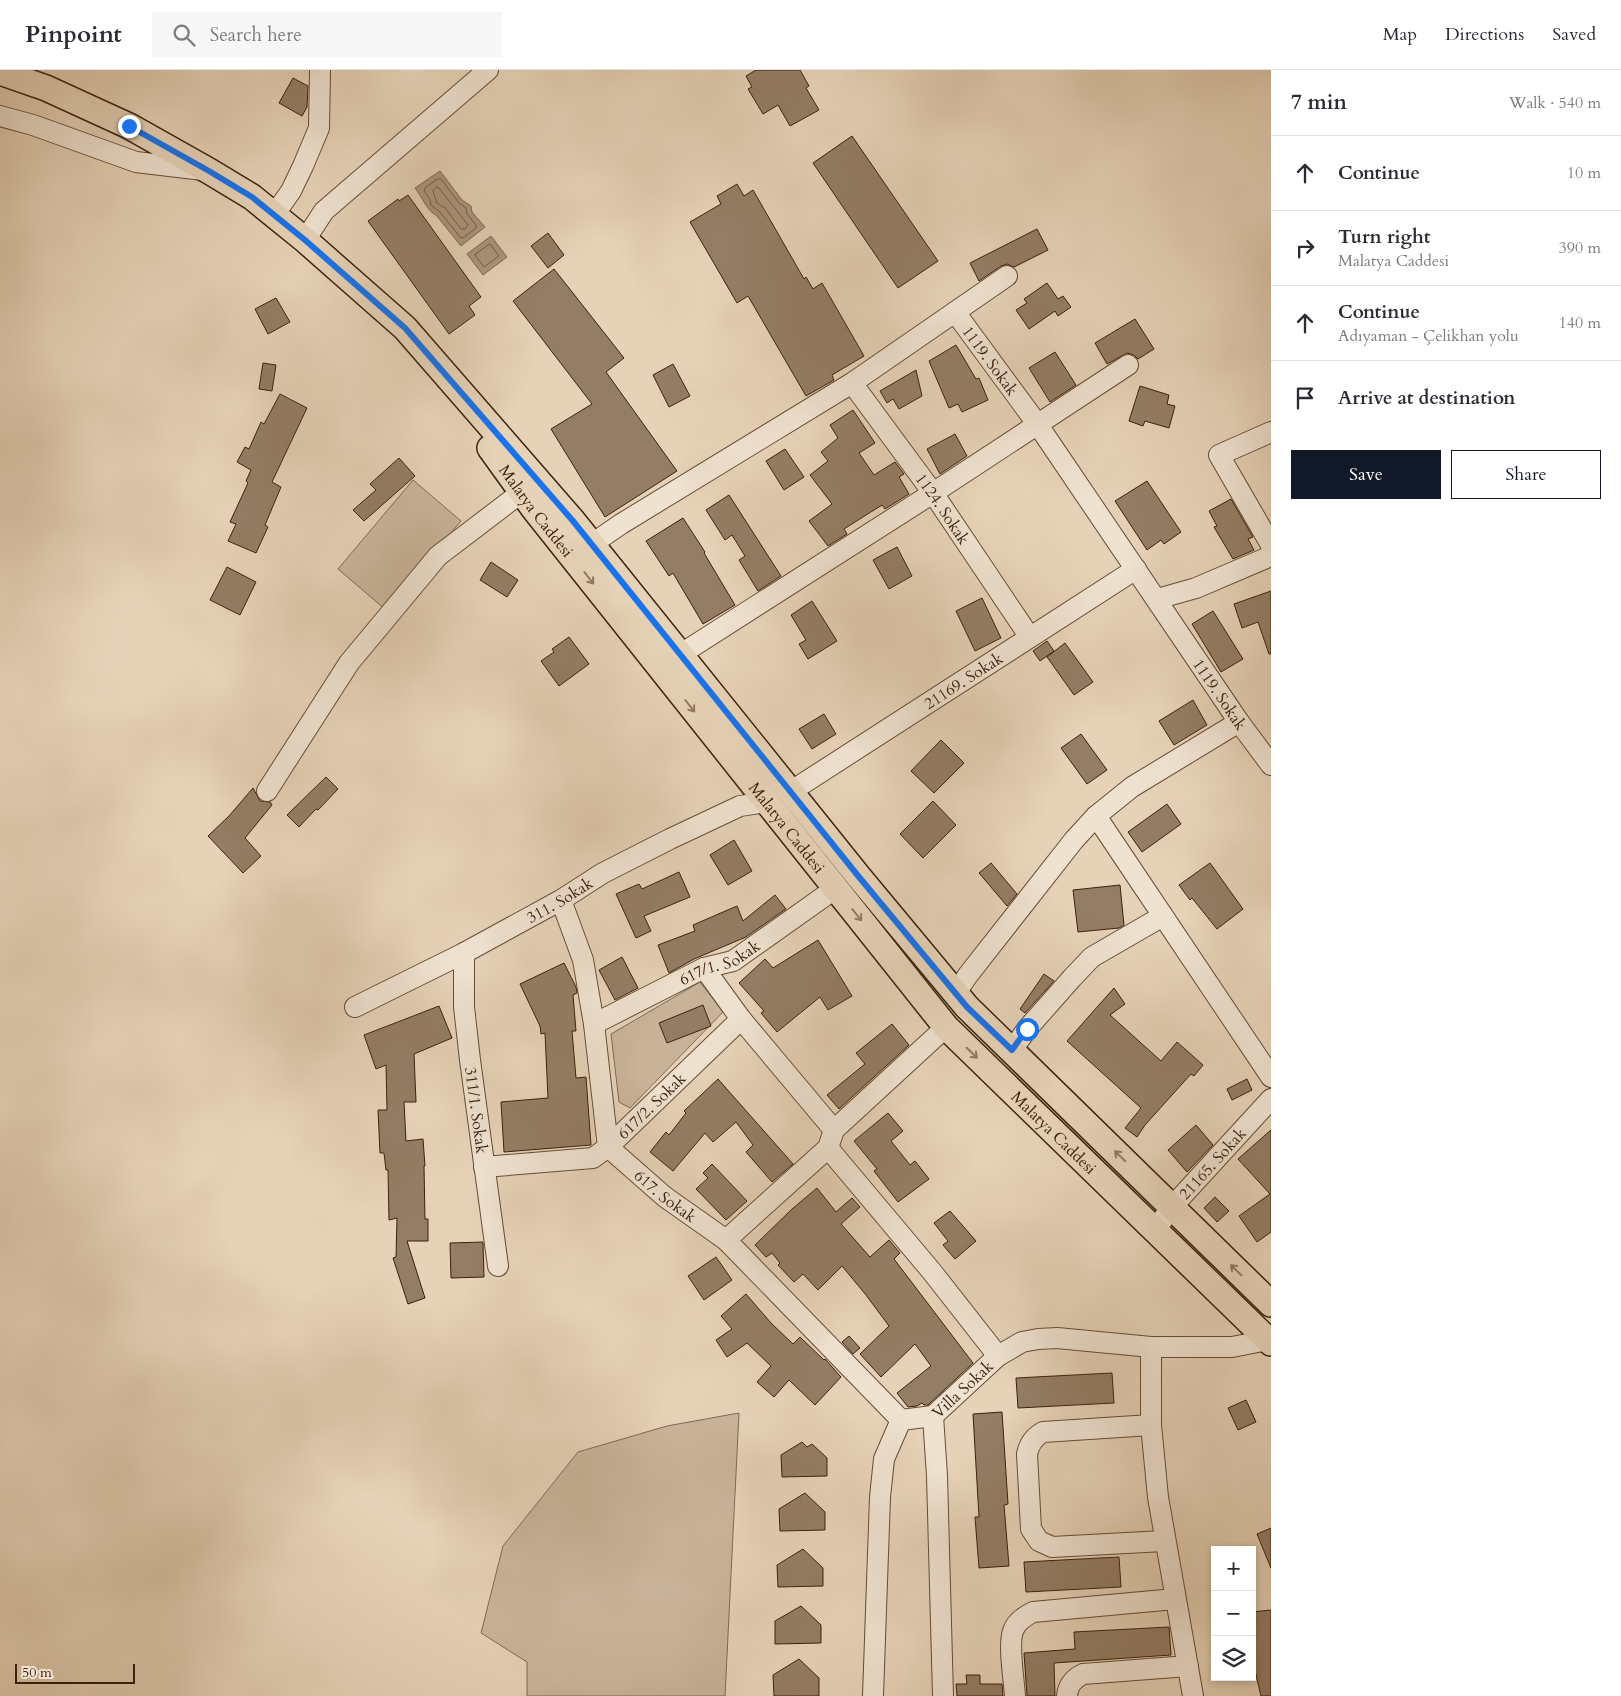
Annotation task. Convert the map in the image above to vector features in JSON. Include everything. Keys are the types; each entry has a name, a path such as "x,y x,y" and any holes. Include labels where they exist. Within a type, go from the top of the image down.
{"main road":[{"path":"0,72 46,88 129,126 252,197 305,240 405,328"},
{"name":"Malatya Caddesi","path":"405,328 522,492 946,1027 1269,1342"},
{"name":"Malatya Caddesi","path":"405,328 592,544 790,792 967,1007 1271,1304"}],"street":[{"path":"274,215 291,191 319,128 320,70"},
{"path":"305,240 324,211 488,70"},
{"path":"0,116 136,162 209,171"},
{"path":"955,312 1007,276"},
{"name":"1119. Sokak","path":"592,544 621,524 852,383 955,312 1038,425 1239,722 1264,743 1271,765"},
{"path":"681,654 934,493 1128,364"},
{"name":"1124. Sokak","path":"852,383 934,493 1030,636"},
{"path":"1271,432 1219,455 1271,545"},
{"path":"267,791 349,663 438,556 490,519 522,492"},
{"path":"1157,599 1196,588 1271,556"},
{"name":"21169. Sokak","path":"790,792 1136,568"},
{"path":"956,994 968,975 1074,840 1096,816 1132,787 1239,722"},
{"name":"311. Sokak","path":"355,1007 464,954 561,900 603,872 740,806 766,802"},
{"path":"1096,816 1271,1077"},
{"name":"617/1. Sokak","path":"594,1024 704,968 733,960 836,888"},
{"path":"561,900 582,960 594,1024 608,1147"},
{"path":"1012,1050 1027,1029 1092,957 1162,916"},
{"name":"311/1. Sokak","path":"464,954 464,1006 498,1266"},
{"path":"704,968 740,1019 998,1356"},
{"name":"617/2. Sokak","path":"484,1167 593,1158 608,1147 740,1019"},
{"path":"726,1240 946,1027"},
{"name":"21165. Sokak","path":"1155,1230 1171,1208 1271,1099"},
{"name":"617. Sokak","path":"608,1147 664,1197 726,1240 901,1420"},
{"name":"Villa Sokak","path":"901,1420 933,1416 998,1356 1022,1342 1057,1338 1151,1347 1232,1347 1269,1342"},
{"path":"1151,1347 1151,1425 1158,1498 1164,1541 1193,1696"},
{"path":"933,1416 937,1476 943,1696"},
{"path":"873,1696 882,1478 884,1459 901,1420"},
{"path":"1151,1425 1043,1432 1038,1435 1030,1443 1027,1454 1032,1529 1039,1541 1052,1547 1164,1541"},
{"path":"1015,1696 1013,1631 1027,1615 1033,1612 1175,1599"},
{"path":"1067,1696 1070,1684 1074,1679 1083,1674 1188,1666"}],"shaded area":[{"path":"413,480 461,521 386,610 338,569"},
{"path":"700,982 723,1012 630,1108 619,1102 611,1034"},
{"path":"739,1413 725,1696 527,1696 527,1662 481,1633 503,1546 578,1452 667,1426"}],"water":[{"path":"440,171 462,200 471,206 472,212 485,227 461,246 428,208 415,188"},
{"path":"491,236 507,257 483,275 467,254"}],"building":[{"path":"756,70 800,70 809,86 806,88 819,110 790,126 778,105 763,114 748,89 752,87 746,76"},
{"path":"293,78 308,86 307,107 302,116 279,103"},
{"path":"852,136 938,261 898,288 813,163"},
{"path":"737,184 744,196 753,190 804,279 806,277 813,289 822,283 864,356 832,375 834,380 806,396 748,296 737,303 690,222 721,204 717,196"},
{"path":"408,195 481,297 469,306 475,315 449,334 368,221 398,199 399,201"},
{"path":"1037,229 1048,250 1014,267 1007,264 1001,266 979,281 970,263"},
{"path":"548,233 564,255 548,268 531,246"},
{"path":"554,269 624,358 606,372 677,471 605,517 551,429 592,404 513,301"},
{"path":"1047,283 1058,299 1063,296 1071,307 1058,316 1055,311 1029,329 1016,310 1027,303 1024,299"},
{"path":"276,298 290,322 268,334 255,309"},
{"path":"1135,319 1154,349 1138,359 1134,355 1127,353 1107,364 1095,343"},
{"path":"956,345 976,379 979,378 988,400 962,412 958,404 949,408 929,361"},
{"path":"1055,352 1076,385 1050,402 1029,368"},
{"path":"263,363 276,365 272,391 259,389"},
{"path":"673,364 690,396 669,407 653,375"},
{"path":"916,370 922,396 899,409 893,399 887,403 880,391"},
{"path":"1140,386 1169,395 1167,404 1175,406 1169,428 1145,421 1143,426 1129,421"},
{"path":"280,394 307,408 272,482 281,487 265,525 268,527 256,553 228,541 236,524 230,522 248,483 246,481 251,470 237,462 245,447 249,449 261,422 264,424"},
{"path":"853,410 875,443 859,453 874,475 895,462 904,474 899,477 909,494 885,509 882,505 844,529 847,534 828,546 809,521 832,504 810,475 828,461 821,452 838,438 830,425"},
{"path":"955,434 967,456 940,474 927,449"},
{"path":"785,449 804,477 784,490 766,461"},
{"path":"399,458 415,476 364,521 353,510 376,490 370,484"},
{"path":"1147,481 1181,532 1164,544 1161,540 1147,550 1115,501"},
{"path":"729,495 781,576 758,591 739,560 745,556 732,535 725,540 706,510"},
{"path":"1231,499 1253,537 1248,539 1254,550 1233,559 1214,527 1217,526 1209,511"},
{"path":"683,518 735,605 703,624 673,573 669,576 646,541"},
{"path":"897,547 912,576 889,589 873,560"},
{"path":"491,562 518,580 507,597 480,580"},
{"path":"227,567 256,582 240,615 210,600"},
{"path":"1271,591 1271,654 1269,654 1258,622 1242,628 1234,604"},
{"path":"982,598 1001,638 975,651 956,611"},
{"path":"812,601 837,641 808,659 799,644 806,640 791,615"},
{"path":"1213,611 1243,659 1221,672 1192,624"},
{"path":"569,637 589,664 559,686 541,661 554,652 552,649"},
{"path":"1047,641 1054,651 1040,661 1033,651"},
{"path":"1065,643 1093,682 1074,695 1047,657"},
{"path":"1193,700 1207,725 1174,745 1159,721"},
{"path":"824,714 836,734 812,749 799,729"},
{"path":"1081,734 1107,770 1087,784 1061,748"},
{"path":"941,740 964,763 934,793 911,771"},
{"path":"326,777 338,789 299,827 287,815"},
{"path":"253,788 260,801 270,802 272,805 245,838 261,856 243,873 208,836 229,816"},
{"path":"933,801 956,825 923,858 900,834"},
{"path":"1167,804 1181,824 1142,852 1128,832"},
{"path":"734,840 752,871 728,885 710,855"},
{"path":"991,863 1017,894 1007,906 979,873"},
{"path":"1210,863 1243,909 1217,929 1179,885"},
{"path":"679,872 690,897 644,916 651,931 636,938 616,894 639,884 642,889"},
{"path":"1120,885 1124,925 1119,928 1078,932 1073,890"},
{"path":"775,895 786,909 746,937 694,959 669,973 658,945 695,931 693,925 737,906 743,921"},
{"path":"818,940 852,996 828,1010 820,997 777,1032 761,1013 764,1011 739,983 765,959 773,968"},
{"path":"622,957 638,988 615,1000 599,970"},
{"path":"564,963 577,993 573,995 576,1031 572,1031 576,1078 586,1077 591,1145 504,1152 501,1102 548,1098 545,1033 541,1034 540,1026 520,984"},
{"path":"1044,974 1054,981 1025,1013 1020,1009"},
{"path":"1114,988 1125,1004 1110,1015 1161,1061 1177,1042 1203,1065 1194,1076 1191,1074 1145,1125 1137,1137 1125,1128 1141,1108 1067,1041"},
{"path":"703,1005 711,1026 667,1043 659,1023"},
{"path":"439,1006 452,1038 414,1054 416,1102 404,1102 406,1141 423,1139 425,1219 428,1219 428,1241 407,1241 425,1298 408,1304 393,1258 396,1257 397,1218 389,1220 388,1170 386,1170 384,1153 380,1153 378,1110 387,1110 386,1065 376,1069 364,1035"},
{"path":"892,1024 909,1045 839,1109 827,1095 865,1064 856,1053"},
{"path":"718,1079 793,1164 772,1182 746,1152 753,1145 736,1122 713,1142 705,1133 673,1171 650,1152 666,1132 669,1135 686,1113 684,1111"},
{"path":"1247,1079 1252,1090 1232,1100 1227,1089"},
{"path":"888,1113 903,1131 891,1141 910,1165 915,1161 929,1179 898,1202 874,1171 877,1169 854,1141"},
{"path":"1196,1125 1213,1145 1187,1172 1168,1150"},
{"path":"1271,1130 1271,1232 1257,1242 1239,1216 1270,1194 1238,1159"},
{"path":"712,1164 747,1201 726,1220 696,1189 708,1178 703,1173"},
{"path":"817,1188 836,1212 852,1198 860,1207 841,1224 870,1257 889,1240 900,1253 894,1259 973,1363 928,1405 922,1403 917,1406 908,1407 897,1393 931,1366 915,1344 881,1377 860,1354 889,1326 842,1266 818,1290 803,1274 794,1282 778,1265 780,1263 772,1253 766,1257 755,1245"},
{"path":"1215,1197 1229,1211 1217,1222 1204,1208"},
{"path":"950,1211 976,1241 955,1259 943,1245 948,1241 934,1223"},
{"path":"483,1242 484,1277 451,1278 450,1243"},
{"path":"716,1257 732,1280 704,1300 688,1276"},
{"path":"746,1294 771,1323 793,1344 800,1337 825,1359 841,1377 815,1405 789,1380 774,1397 757,1382 771,1366 747,1343 727,1357 716,1340 732,1329 721,1316"},
{"path":"849,1336 860,1348 853,1354 842,1342"},
{"path":"1112,1373 1114,1403 1018,1408 1016,1378"},
{"path":"1246,1400 1256,1422 1238,1430 1228,1408"},
{"path":"1002,1412 1008,1504 1004,1505 1009,1566 979,1568 975,1517 979,1517 973,1414"},
{"path":"802,1442 807,1447 812,1444 827,1458 827,1476 782,1477 781,1455"},
{"path":"805,1493 825,1512 825,1530 780,1531 779,1509"},
{"path":"1271,1528 1271,1568 1257,1534"},
{"path":"803,1549 823,1568 823,1586 778,1587 777,1565"},
{"path":"1119,1557 1121,1587 1026,1592 1024,1562"},
{"path":"801,1606 821,1625 821,1643 775,1644 775,1621"},
{"path":"1271,1610 1271,1696 1261,1696 1256,1675 1256,1612"},
{"path":"1169,1627 1171,1655 1054,1663 1055,1696 1027,1696 1024,1653 1075,1649 1074,1632"},
{"path":"799,1659 819,1678 819,1696 774,1696 773,1675"},
{"path":"966,1675 980,1675 980,1684 1002,1684 1003,1696 957,1696 956,1684 967,1684"}],"route":[{"path":"129,126 252,197 305,240 405,328 573,521 859,877 967,1007 1012,1050 1027,1029"}]}
